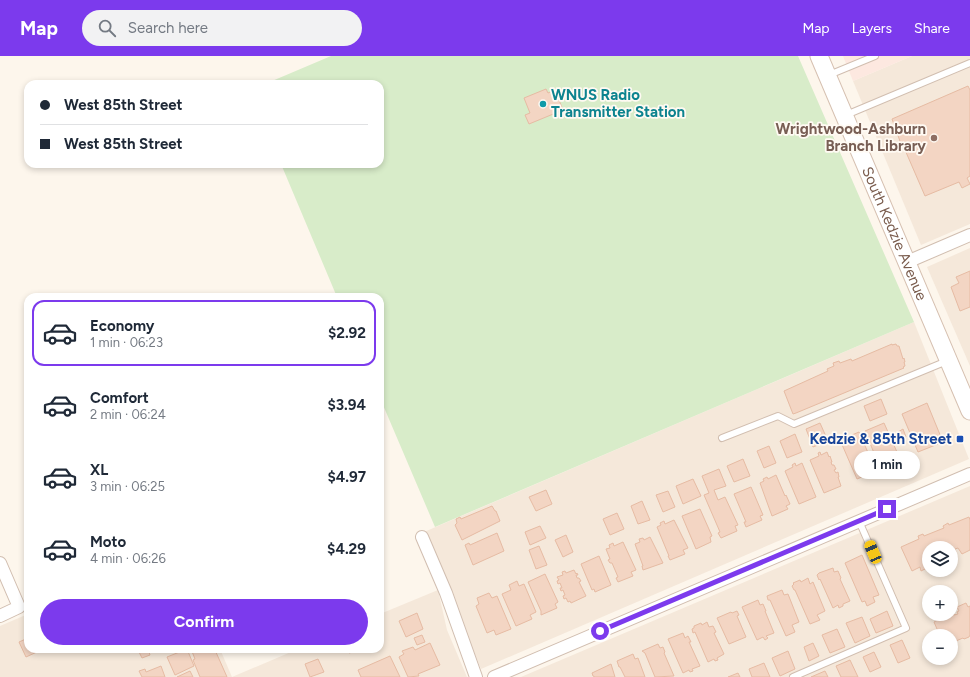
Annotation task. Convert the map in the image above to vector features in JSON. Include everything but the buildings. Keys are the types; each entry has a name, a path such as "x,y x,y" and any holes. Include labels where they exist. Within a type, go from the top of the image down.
{"main road":[{"name":"South Kedzie Avenue","path":"818,56 970,411"}],"street":[{"path":"907,262 970,235"},
{"path":"494,677 970,474"},
{"path":"422,537 446,593 476,677"},
{"path":"0,563 19,607 0,616"}],"lane":[{"path":"827,76 875,56"},
{"path":"844,116 970,63"},
{"path":"722,438 778,416 794,424 948,360"},
{"path":"793,677 906,628 860,521"}],"shaded area":[{"path":"843,56 912,56 853,81"},
{"path":"912,56 970,56 970,224 921,245 853,81"},
{"path":"970,248 970,366 927,267"},
{"path":"914,322 969,459 481,669 424,532"},
{"path":"970,486 970,677 521,677"},
{"path":"438,590 447,630 467,677 232,677 289,653 384,653 384,612"},
{"path":"24,616 24,653 222,653 232,677 0,677 0,626"}],"green space":[{"path":"331,56 798,56 914,322 435,527 384,407 384,293 335,293 283,168 384,168 384,80 274,80"}],"place":[{"name":"WNUS Radio Transmitter Station","path":"543,104"},
{"name":"Wrightwood-Ashburn Branch Library","path":"934,138"},
{"name":"Kedzie & 85th Street","path":"960,439"}],"route":[{"path":"600,631 887,509"}]}
